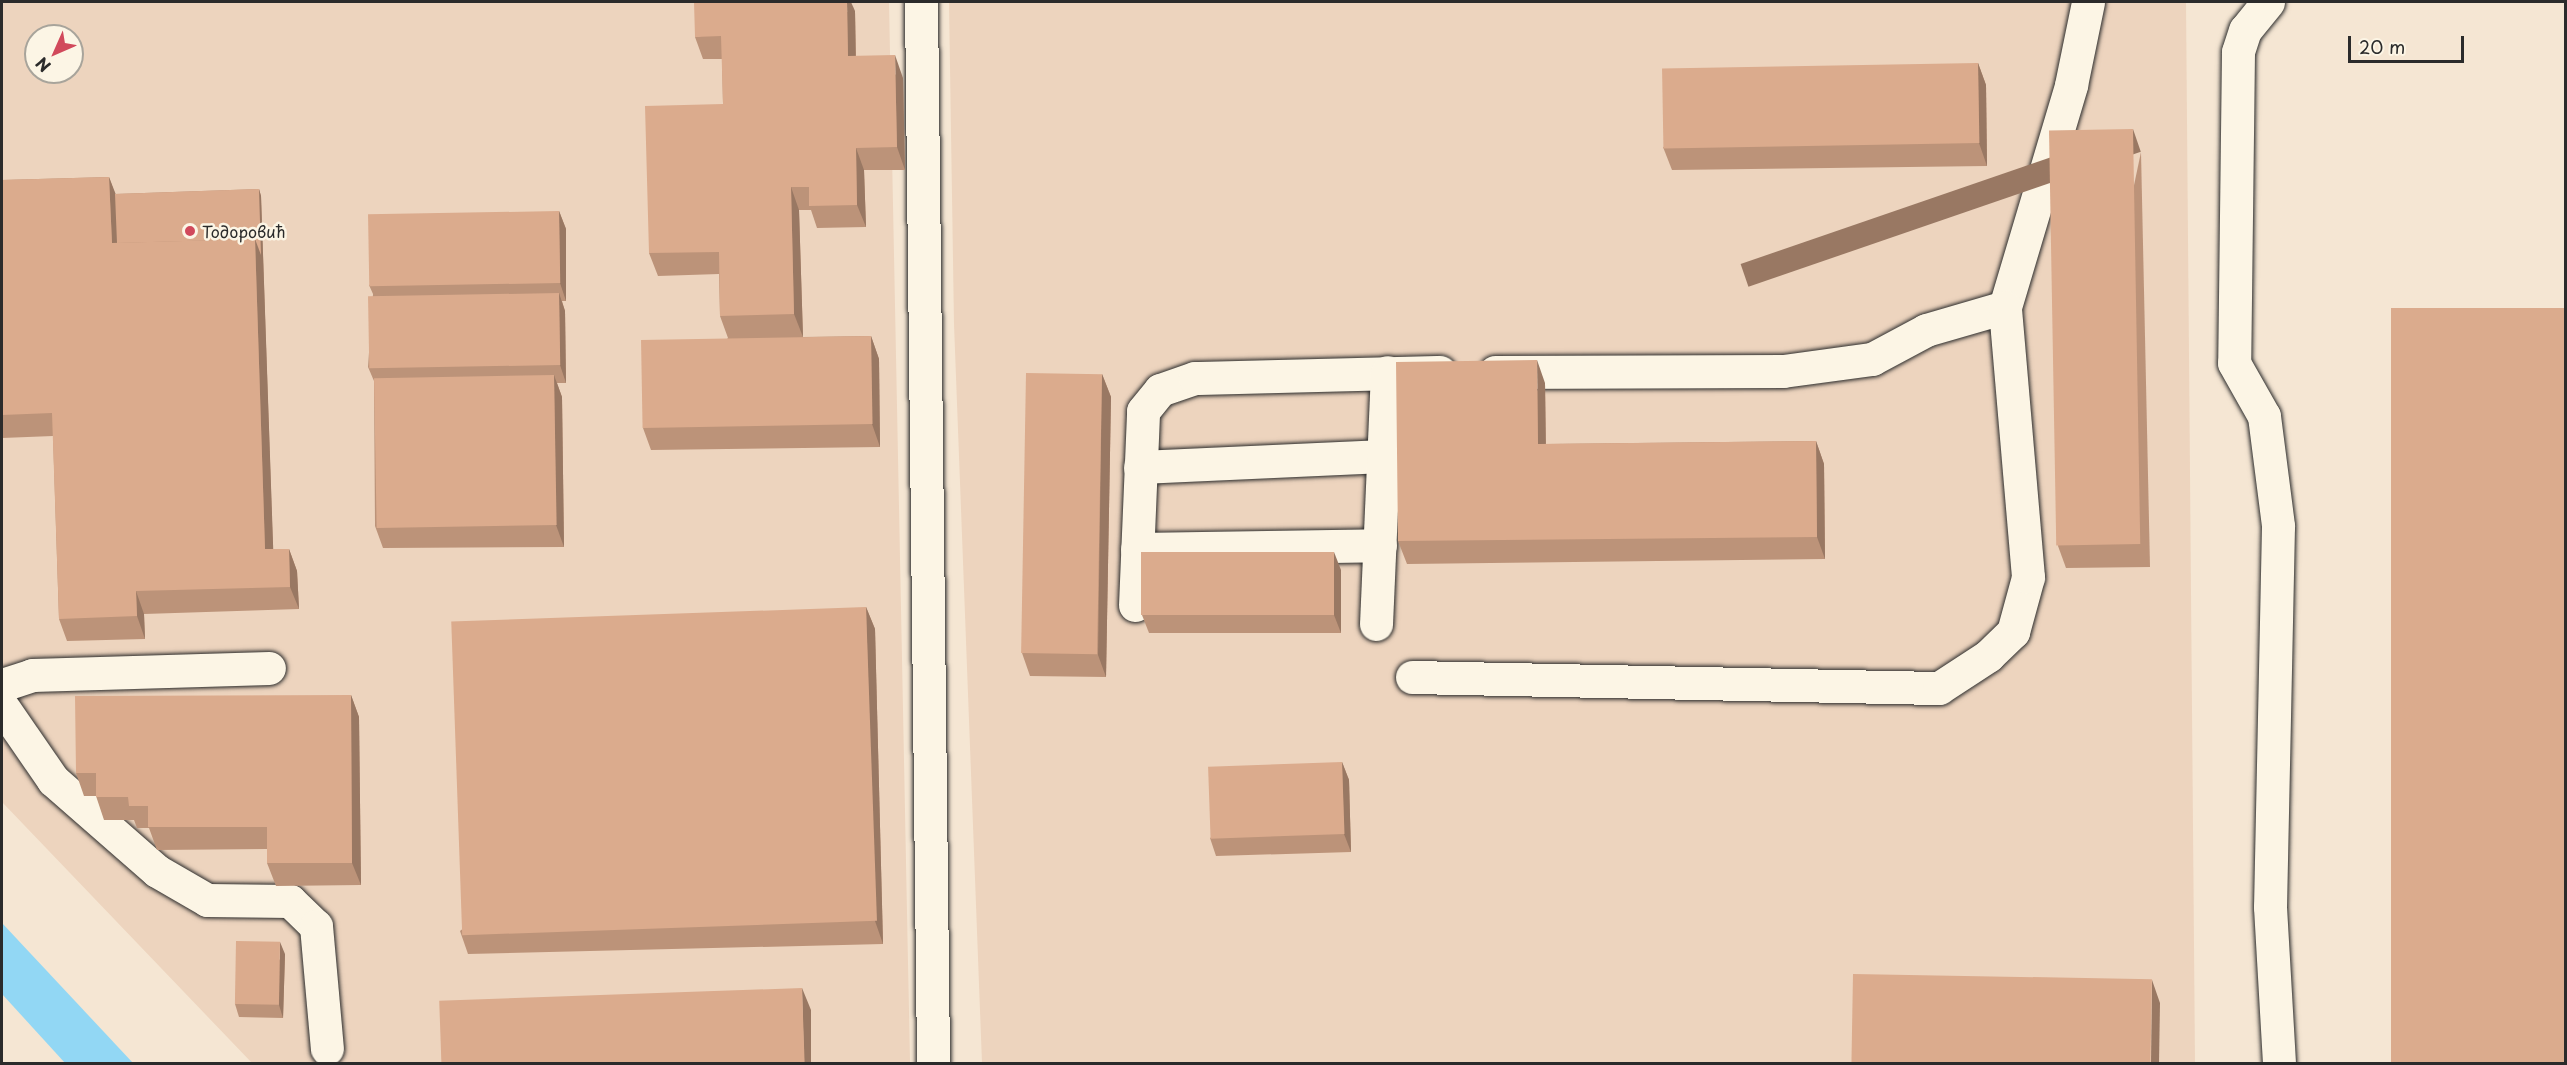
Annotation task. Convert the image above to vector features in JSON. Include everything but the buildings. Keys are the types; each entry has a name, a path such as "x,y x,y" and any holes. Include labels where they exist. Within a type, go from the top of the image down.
{"lane":[{"path":"921,2 933,1064"},
{"path":"1412,678 1939,688 1988,656 2013,632 2028,578 2005,307 2071,85 2088,2"},
{"path":"2268,2 2245,30 2238,52 2234,363 2264,416 2278,526 2270,907 2279,1062"},
{"path":"1135,605 1143,411 1160,390 1194,378 1387,372 1783,371 1872,359 1926,330 2005,307"},
{"path":"1376,624 1387,372"},
{"path":"1140,467 1384,456"},
{"path":"1137,549 1380,545"},
{"path":"2,685 32,675 269,668"},
{"path":"2,706 53,780 157,871 207,900 290,901 316,926 327,1049"}],"shaded area":[{"path":"2,2 889,2 910,1063 252,1063 2,802"},
{"path":"949,2 2186,2 2195,1063 982,1063 954,324"}],"water":[{"path":"2,923 133,1063 65,1063 2,994"}],"place":[{"name":"Тодоровић","path":"190,231"}]}
